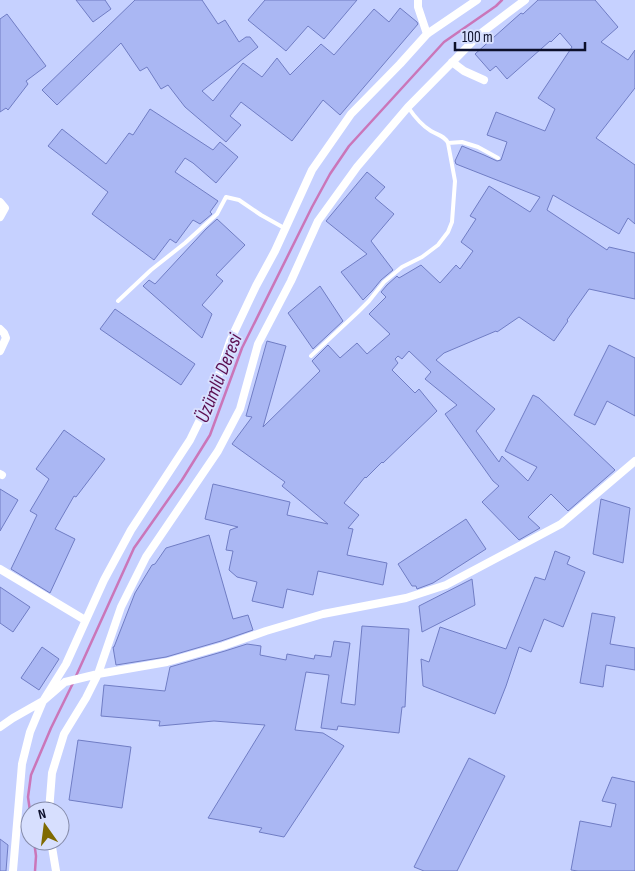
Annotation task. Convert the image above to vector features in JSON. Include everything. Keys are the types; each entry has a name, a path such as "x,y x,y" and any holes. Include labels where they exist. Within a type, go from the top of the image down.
{"street":[{"path":"418,0 418,7 427,34"},
{"path":"14,871 22,764 30,732 43,701 66,664 104,580 130,530 190,440 212,395 230,341 256,286 276,251 312,170 351,114 427,34 477,0"},
{"path":"50,801 52,773 64,734 98,674 121,607 146,557 218,451 240,409 258,344 291,281 318,220 357,167 408,106 480,34 525,0"},
{"path":"452,62 464,71 484,80"},
{"path":"0,202 5,208 0,217"},
{"path":"0,329 6,338 0,351"},
{"path":"0,727 43,701 68,681 167,662 323,614 406,598 446,585 561,524 635,461"},
{"path":"0,569 85,620"},
{"path":"53,851 56,871"}],"lane":[{"path":"311,356 369,301 384,282 402,267 422,257 438,245 448,232 452,222 454,181 448,143 446,138 430,131 416,119 408,106"},
{"path":"448,143 462,142 478,147 498,158"},
{"path":"118,301 216,214 226,197 239,200 261,216 286,229"}],"building":[{"path":"76,0 105,0 111,9 93,22"},
{"path":"135,0 202,0 218,24 225,20 239,42 246,37 250,37 258,47 202,91 213,101 243,63 262,77 277,58 290,75 321,44 334,55 374,9 389,22 400,8 418,24 340,115 323,100 292,141 241,102 230,116 241,125 226,142 185,107 168,85 161,89 147,67 140,71 121,43 57,105 42,90"},
{"path":"265,0 357,0 324,39 308,26 286,51 248,20"},
{"path":"538,0 595,0 618,27 601,42 628,60 635,50 635,88 596,138 635,165 635,224 628,218 619,234 553,195 547,210 607,250 609,247 635,253 635,299 589,289 554,341 519,317 497,332 444,353 436,360 495,409 476,431 499,462 502,456 528,481 537,467 505,451 533,395 539,398 615,470 568,511 551,494 528,517 540,528 519,540 482,502 499,486 493,481 445,414 457,405 425,379 431,372 409,351 402,359 398,356 395,359 398,363 392,370 415,393 419,389 437,411 383,463 365,477 344,503 359,515 348,528 353,529 347,555 387,563 383,585 318,571 313,595 287,589 283,608 252,601 257,582 237,577 229,570 233,551 226,550 230,530 238,527 205,519 213,484 290,502 287,515 328,524 282,486 285,482 232,444 252,417 246,416 267,341 286,346 263,427 320,371 312,361 328,345 340,358 357,343 367,354 390,334 369,314 386,297 381,292 397,276 399,278 421,265 440,283 456,265 460,269 473,251 461,242 476,219 470,216 489,186 530,212 540,197 456,164 455,161 462,146 497,161 501,160 507,142 487,135 496,112 545,131 555,109 538,98 572,47 560,33 507,79 496,66 490,71 475,54"},
{"path":"7,14 46,66 26,81 28,84 8,110 6,108 0,112 0,19"},
{"path":"150,109 213,150 220,142 238,157 216,183 185,158 175,172 218,201 210,212 212,214 200,224 193,220 176,243 170,239 154,260 92,214 108,192 48,146 62,129 106,164 129,133 133,135"},
{"path":"367,172 385,187 375,198 394,214 371,241 393,270 363,300 341,272 367,254 326,221"},
{"path":"217,219 245,245 216,275 223,281 202,305 212,314 202,338 143,286 149,280 155,284"},
{"path":"320,286 343,321 313,349 288,313"},
{"path":"115,309 195,364 181,385 100,329"},
{"path":"609,345 635,358 635,416 607,401 595,425 574,415"},
{"path":"64,430 105,459 76,497 74,496 55,529 75,539 50,593 11,569 37,515 30,511 49,479 36,469"},
{"path":"0,489 18,500 0,531"},
{"path":"601,499 630,508 623,563 593,554"},
{"path":"466,519 486,549 433,583 417,589 416,586 412,586 398,564"},
{"path":"209,535 233,619 248,615 253,630 166,657 116,665 113,647 135,593 152,565 155,564 166,548"},
{"path":"555,551 570,557 567,564 585,572 563,627 544,619 531,652 519,647 495,714 423,686 421,659 429,662 440,627 506,649 535,577 545,580"},
{"path":"472,579 475,605 422,632 419,606"},
{"path":"0,587 30,607 13,632 0,623"},
{"path":"592,613 615,617 610,644 635,648 635,670 606,665 603,687 580,683"},
{"path":"362,626 409,629 405,707 402,707 399,733 338,726 337,730 321,728 329,675 306,672 295,730 323,733 344,746 284,837 259,832 262,828 208,818 265,725 214,721 159,726 160,721 101,716 104,685 165,691 170,667 247,644 261,646 260,655 286,660 287,654 314,659 315,655 331,657 334,641 350,643 341,703 355,705"},
{"path":"42,647 59,659 39,690 21,678"},
{"path":"78,740 131,747 122,808 69,800"},
{"path":"469,758 505,776 457,871 424,871 414,867"},
{"path":"612,777 635,782 635,871 571,870 580,821 611,827 616,804 602,801"},
{"path":"0,839 8,845 6,871 0,871"}],"waterway":[{"name":"Üzümlü Deresi","path":"76,676 134,548 182,480 210,435 242,348 330,174 349,146 444,42 502,0"},
{"name":"Üzümlü Deresi","path":"29,801 31,775 74,681"},
{"name":"Üzümlü Deresi","path":"35,851 35,871"}]}
